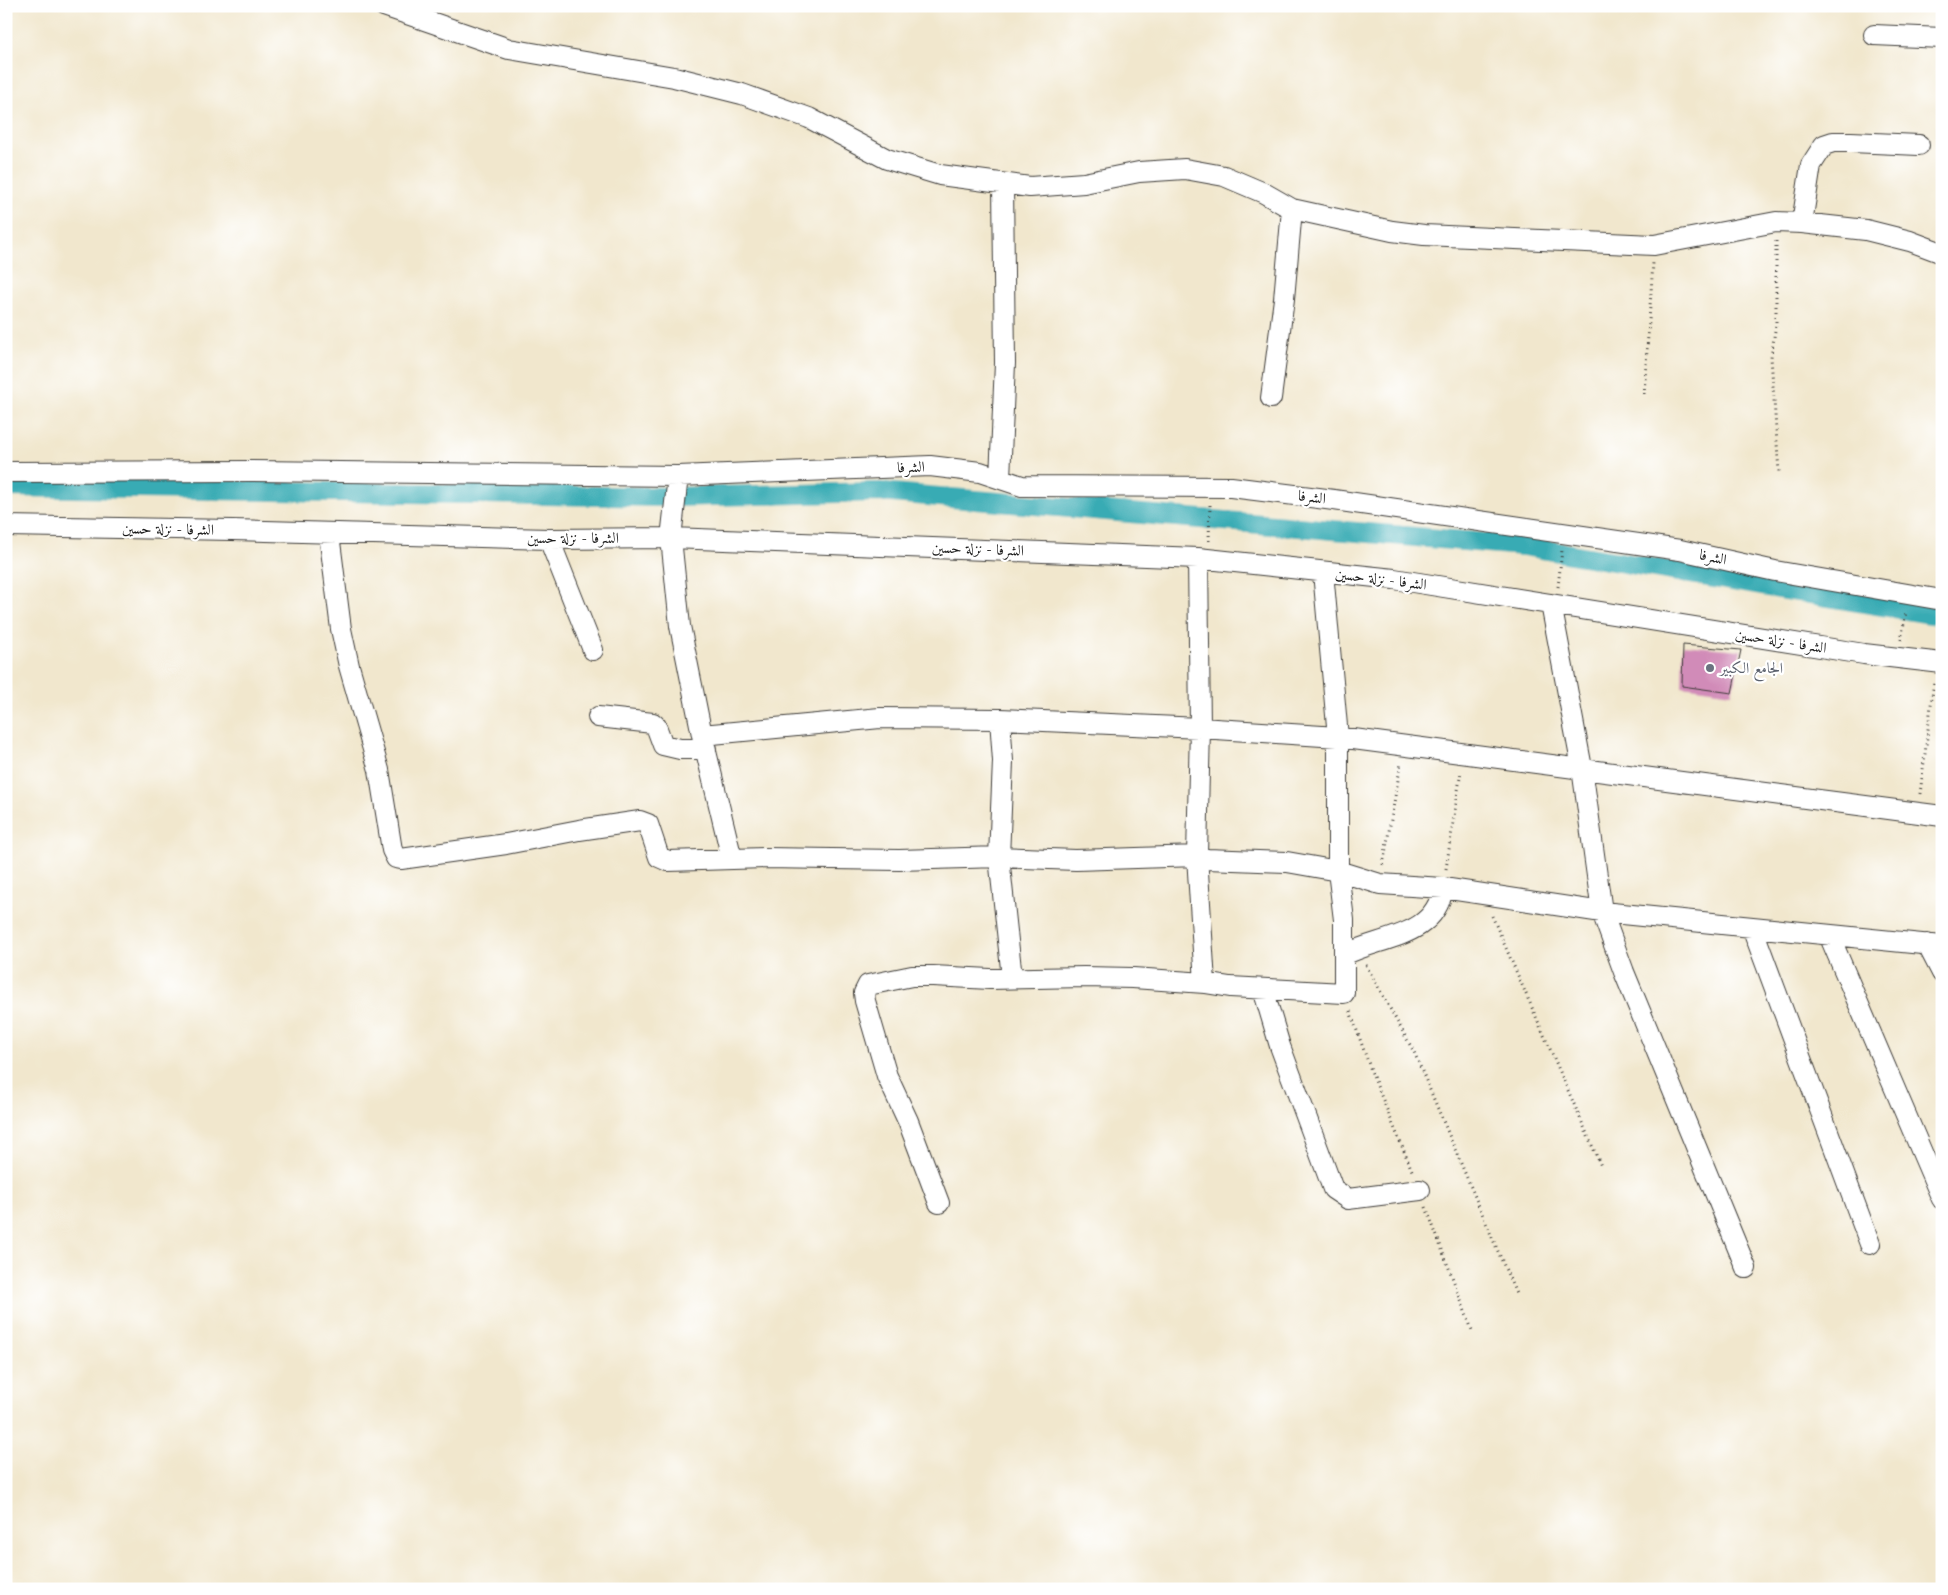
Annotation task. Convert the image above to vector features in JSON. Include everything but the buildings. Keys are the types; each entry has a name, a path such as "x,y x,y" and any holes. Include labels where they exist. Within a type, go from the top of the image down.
{"street":[{"path":"384,6 509,49 719,87 781,106 830,128 887,159 940,175 1030,187 1075,184 1139,172 1185,169 1224,176 1264,193 1292,209 1392,231 1424,235 1654,245 1776,222 1866,230 1910,241 1942,252"},
{"path":"1874,35 1942,38"},
{"path":"1802,223 1811,165 1824,145 1833,142 1851,142 1919,145"},
{"path":"1000,478 1005,363 1003,184"},
{"path":"1271,398 1284,299 1292,209"},
{"name":"الشرفا","path":"6,472 252,471 677,481 915,466 980,472 1010,483 1035,487 1231,487 1252,489 1680,550 1775,571 1942,600"},
{"path":"677,481 675,515 671,538 680,626 704,742 732,859"},
{"name":"الشرفا - نزلة حسين","path":"6,526 549,539 671,538 1198,558 1394,579 1864,654 1939,663"},
{"path":"329,534 341,629 349,666 373,747 392,850 396,858 407,860 640,821 648,824 663,861 868,858 899,860 998,857 1076,860 1197,856 1207,859 1287,862 1338,871 1380,884 1443,888 1602,912 1934,945 1942,973"},
{"path":"549,539 593,650"},
{"path":"1198,558 1200,728 1197,856 1205,983"},
{"path":"939,1203 908,1121 887,1076 867,1013 864,994 868,985 912,976 1123,978 1344,993 1351,951 1344,920 1338,871 1338,737 1323,572"},
{"path":"1551,604 1582,768 1602,912 1627,981 1746,1268"},
{"path":"598,717 653,723 663,745 680,749 704,742 880,718 1000,719 1200,728 1338,737 1942,816"},
{"path":"1000,719 1003,761 998,857 1012,978"},
{"path":"1351,951 1413,931 1426,922 1436,908 1443,888"},
{"path":"1752,927 1870,1244"},
{"path":"1829,935 1942,1199"},
{"path":"1264,989 1280,1046 1333,1189 1348,1199 1420,1190"}],"path":[{"path":"1776,222 1776,324 1771,357 1779,472"},
{"path":"1644,394 1654,245"},
{"path":"1209,530 1210,497"},
{"path":"1560,569 1563,541"},
{"path":"1918,812 1939,663"},
{"path":"1380,884 1404,746"},
{"path":"1443,888 1464,753"},
{"path":"1482,894 1601,1166"},
{"path":"1351,951 1414,1052 1516,1294"},
{"path":"1344,993 1373,1076 1420,1190 1472,1330"}],"waterway":[{"path":"6,487 669,497 880,492 1523,546 1942,616"}],"place":[{"name":"الجامع الكبير","path":"1710,668"}]}
